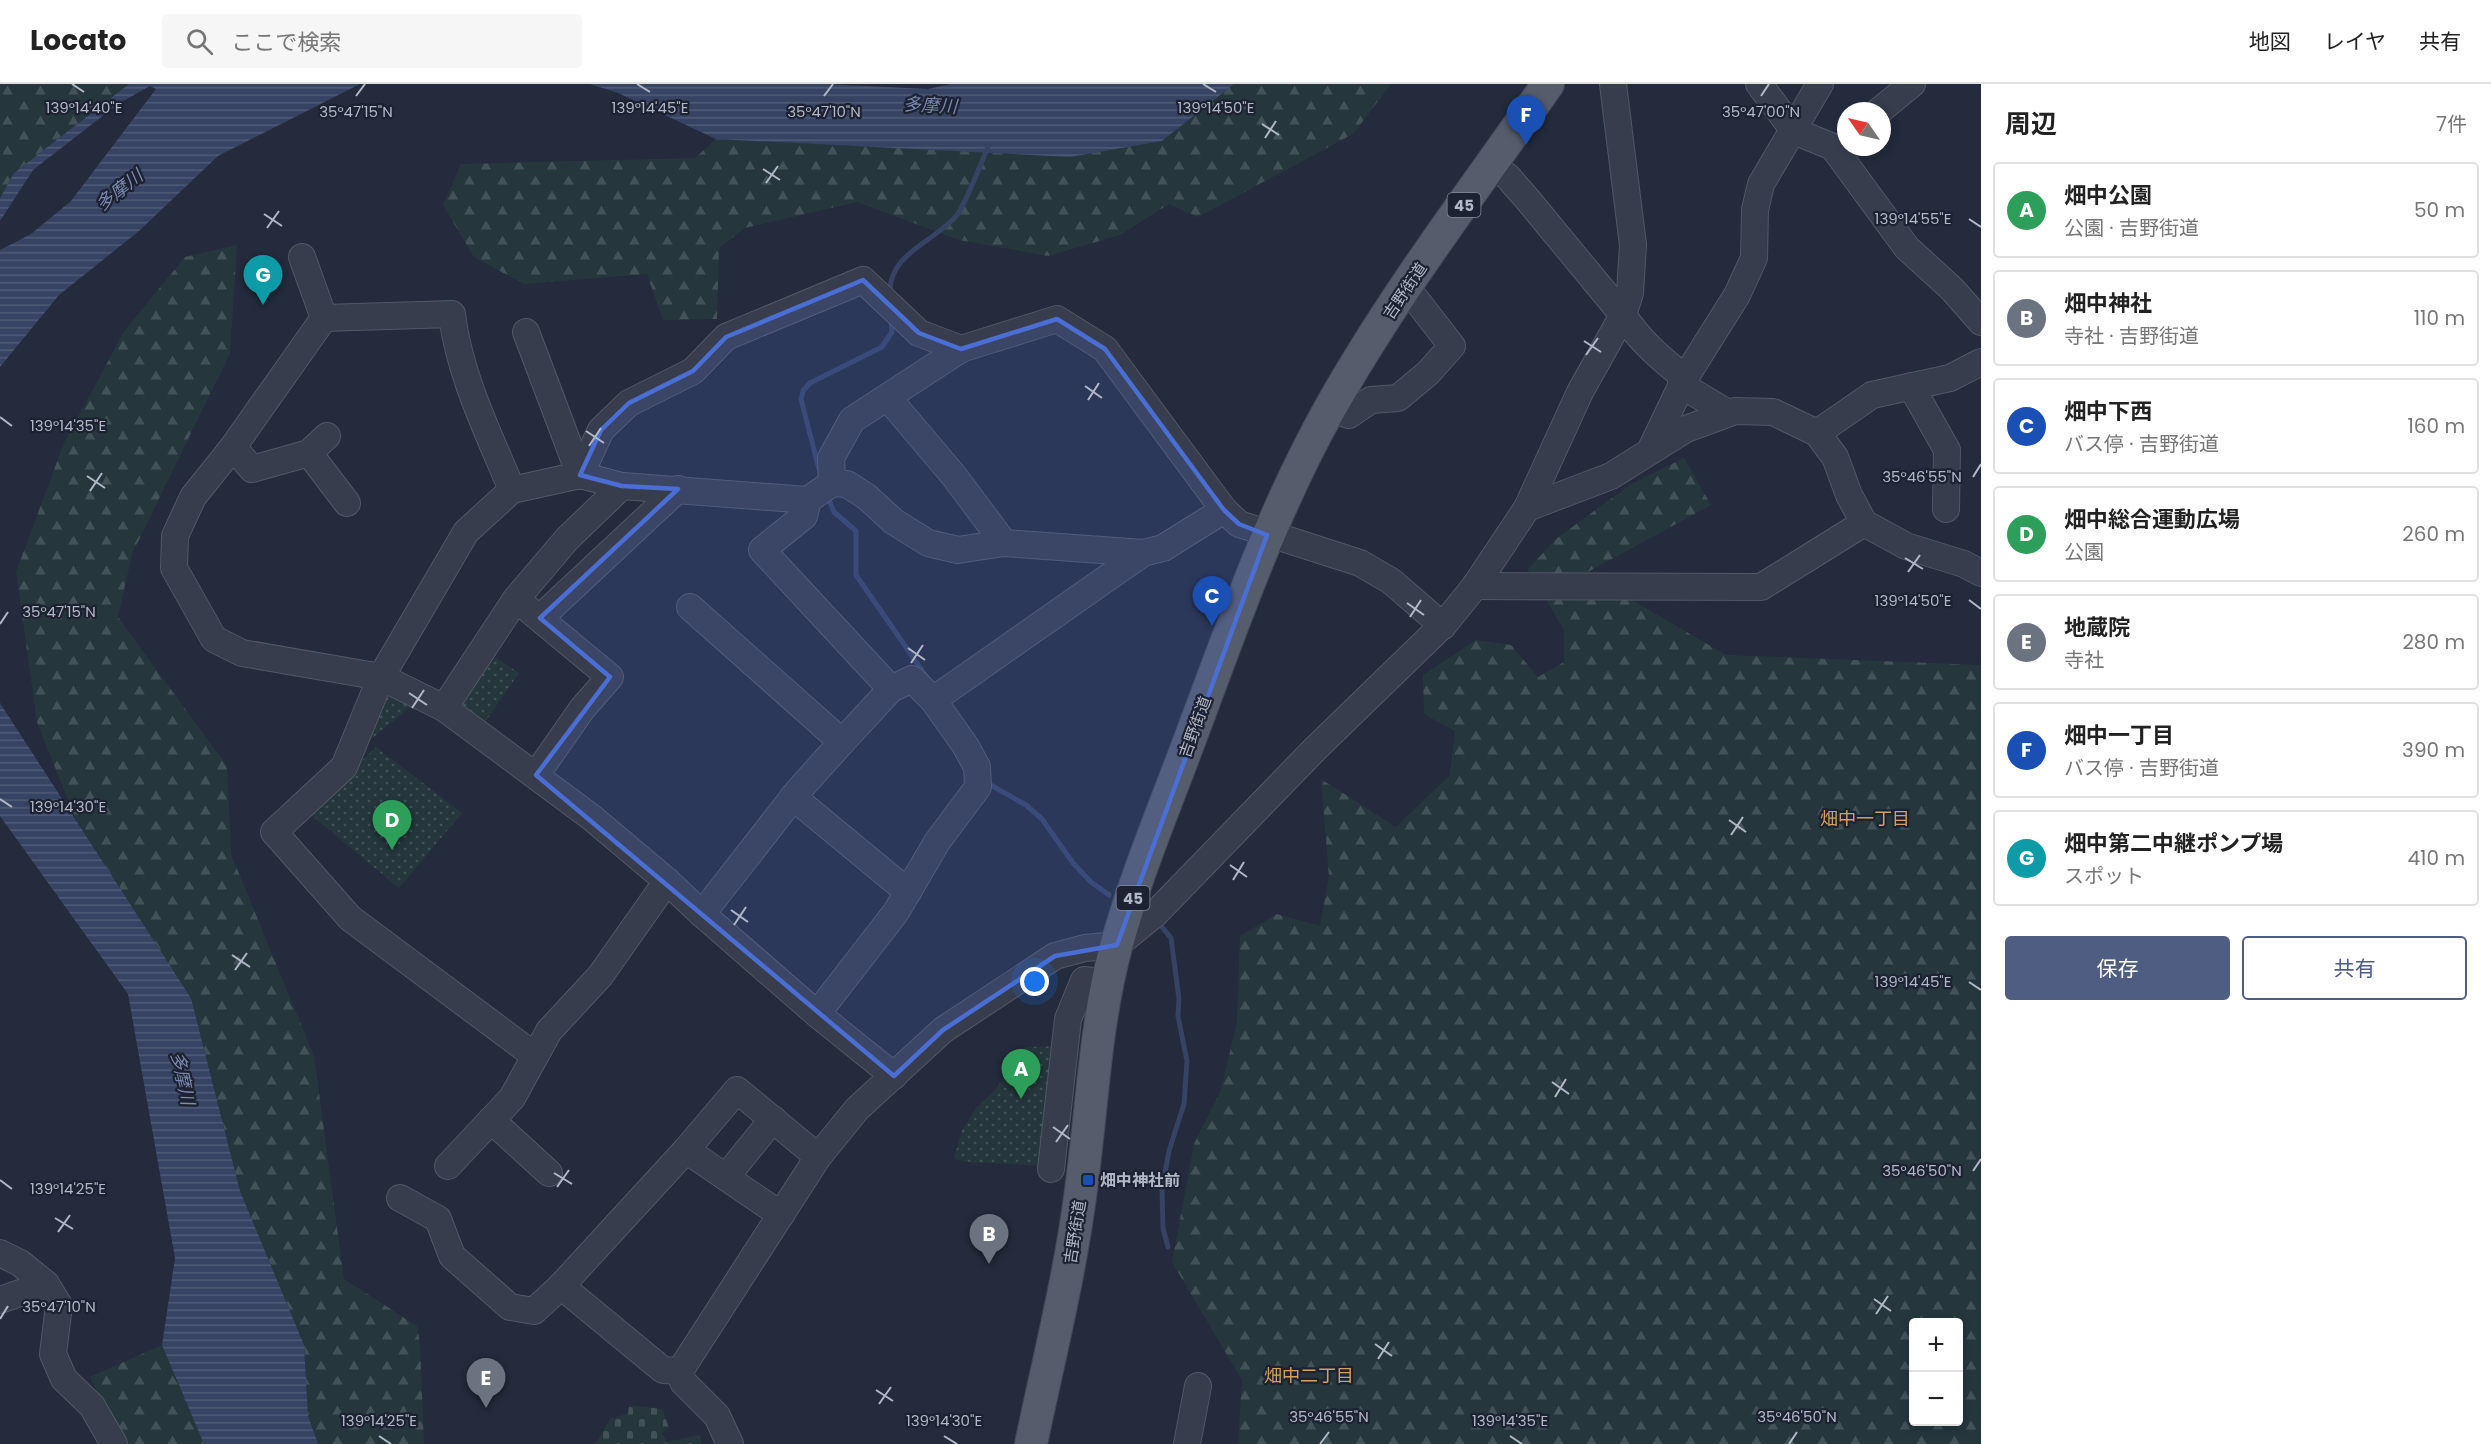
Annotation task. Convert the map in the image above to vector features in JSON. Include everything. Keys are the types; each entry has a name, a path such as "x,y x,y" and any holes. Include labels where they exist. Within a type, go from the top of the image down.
{"main road":[{"name":"吉野街道","path":"1030,1444 1067,1281 1108,983 1117,945 1154,837 1267,535 1297,468 1361,356 1548,84"}],"street":[{"path":"730,1444 717,1416 683,1382 680,1371 818,1157 857,1109 943,1030 1055,956 1085,948 1117,945 1155,914 1315,750 1443,626 1475,586 1527,508 1580,392 1623,315 1630,293 1633,244 1612,84"},
{"path":"1759,84 1794,131 1837,141"},
{"path":"1650,451 1683,381 1737,294 1754,258 1755,210 1761,184 1820,84"},
{"path":"1889,102 1912,84"},
{"path":"1849,156 1907,248 1952,289 1981,322"},
{"path":"1492,165 1508,177 1528,200 1623,315 1636,335 1683,381 1728,413"},
{"path":"302,257 324,318"},
{"path":"580,475 601,430 629,403 693,371 726,337 863,280 919,333 961,349"},
{"path":"1330,408 1349,415 1371,400 1398,398 1428,374 1452,346 1407,288"},
{"path":"324,318 452,314 454,335 474,397 512,490"},
{"path":"324,318 233,447 193,497 175,536 174,568 214,639 242,652 381,677 444,708 591,817 817,1014 894,1076"},
{"path":"832,483 831,458 852,420 961,349 1057,319 1105,349 1224,510 1239,525 1360,563 1391,581 1443,626"},
{"path":"526,332 580,475"},
{"path":"1817,433 1872,395 1950,378 1981,362"},
{"path":"1911,386 1947,450 1946,509"},
{"path":"888,398 954,476 1004,543"},
{"path":"1527,508 1611,476 1686,429 1735,411 1773,412 1817,433 1835,457 1849,495 1864,523 1906,546 1964,564 1981,573"},
{"path":"233,447 252,469 318,445 347,503"},
{"path":"535,1056 350,918 274,832 344,767 381,677 466,532 512,490 580,475 622,486 808,500 832,483 847,484 867,497 893,521 928,543 958,550 1004,543 1143,553 1163,548 1224,510"},
{"path":"444,708 516,599 567,539 622,486"},
{"path":"540,618 678,489"},
{"path":"808,500 804,516 762,550 891,689"},
{"path":"1475,586 1761,587 1864,523"},
{"path":"939,696 1143,553"},
{"path":"516,599 610,677 582,709 536,775"},
{"path":"690,607 842,742"},
{"path":"702,914 793,797 891,689 912,679 939,696 977,767 978,787 937,842 896,912 817,1014"},
{"path":"793,797 908,892"},
{"path":"448,1166 512,1098 549,1031 600,976 667,881"},
{"path":"1051,1169 1068,1019 1084,980 1108,983"},
{"path":"400,1198 438,1219 452,1256 510,1306 534,1311 561,1286 686,1150 737,1090 818,1157"},
{"path":"726,1177 773,1119"},
{"path":"491,1120 549,1173"},
{"path":"686,1150 781,1215"},
{"path":"0,1253 20,1263 46,1284 58,1305 53,1354 64,1379 92,1406 114,1444"},
{"path":"0,1300 46,1284"},
{"path":"561,1286 663,1370 680,1371"},
{"path":"1187,1444 1198,1386"}],"highlighted area":[{"path":"863,280 919,333 961,349 1057,319 1105,349 1224,510 1239,524 1267,535 1117,945 1055,956 943,1030 894,1076 536,775 610,677 540,618 678,489 622,486 580,475 601,430 629,403 693,371 726,337"}],"green space":[{"path":"0,84 129,84 14,173 0,198"},
{"path":"1234,84 1391,84 1353,134 1198,217 1169,204 1120,235 1048,256 959,240 857,202 745,228 719,248 717,319 663,320 647,274 524,284 474,257 443,205 461,164 695,158 716,139 1070,156 1162,141"},
{"path":"237,245 230,353 132,554 118,617 227,766 231,854 314,1056 344,1279 417,1326 420,1344 424,1444 318,1444 308,1416 304,1345 240,1191 191,998 76,820 37,722 16,572 64,443 125,330 185,257"},
{"path":"1684,458 1711,505 1586,573 1726,655 1981,665 1981,1444 1238,1444 1242,1380 1172,1262 1194,1144 1221,1090 1237,1021 1240,936 1277,914 1320,926 1329,877 1321,779 1396,827 1450,775 1455,731 1424,714 1423,675 1476,640 1511,645 1538,677 1564,662 1564,630 1528,569 1556,539 1631,484"},
{"path":"489,653 519,673 483,725 454,704"},
{"path":"388,690 414,704 364,745"},
{"path":"376,747 462,813 399,888 309,813"},
{"path":"1063,1046 1047,1166 954,1159 962,1130 976,1108 995,1090 1026,1047"},
{"path":"162,1345 204,1444 122,1444 123,1441 90,1377"},
{"path":"629,1405 662,1409 669,1428 662,1433 667,1442 699,1435 701,1444 595,1444 611,1418 628,1414"}],"water":[{"name":"多摩川","path":"129,84 360,84 218,156 139,231 59,295 0,367 0,250 31,234 71,201 156,89 150,86 118,104 33,170 0,221 0,198 14,173"},
{"name":"多摩川","path":"590,84 825,84 928,89 951,84 1234,84 1162,141 1070,157 716,139 618,93"},
{"name":"多摩川","path":"0,703 191,998 240,1191 304,1345 308,1416 318,1444 204,1444 162,1345 175,1258 128,994 0,816"}],"waterway":[{"path":"890,294 891,280 905,258 957,215 988,147"},
{"path":"821,477 801,399 803,391 810,383 882,347 892,332 891,318"},
{"path":"827,495 834,512 856,531 856,575 928,679"},
{"path":"987,783 1026,805 1042,819 1073,863 1091,882 1109,895"},
{"path":"1162,927 1171,938 1179,999 1178,1016 1187,1061 1184,1104 1169,1151 1162,1190 1163,1228 1168,1247"}],"place":[{"name":"畑中一丁目","path":"1526,145"},
{"name":"畑中第二中継ポンプ場","path":"263,305"},
{"name":"畑中下西","path":"1212,626"},
{"name":"畑中総合運動広場","path":"392,850"},
{"name":"畑中公園","path":"1021,1099"},
{"name":"畑中神社前","path":"1088,1180"},
{"name":"畑中神社","path":"989,1264"},
{"name":"地蔵院","path":"486,1408"}],"district":[{"name":"畑中一丁目","path":"1865,818"},
{"name":"畑中二丁目","path":"1309,1375"}]}
